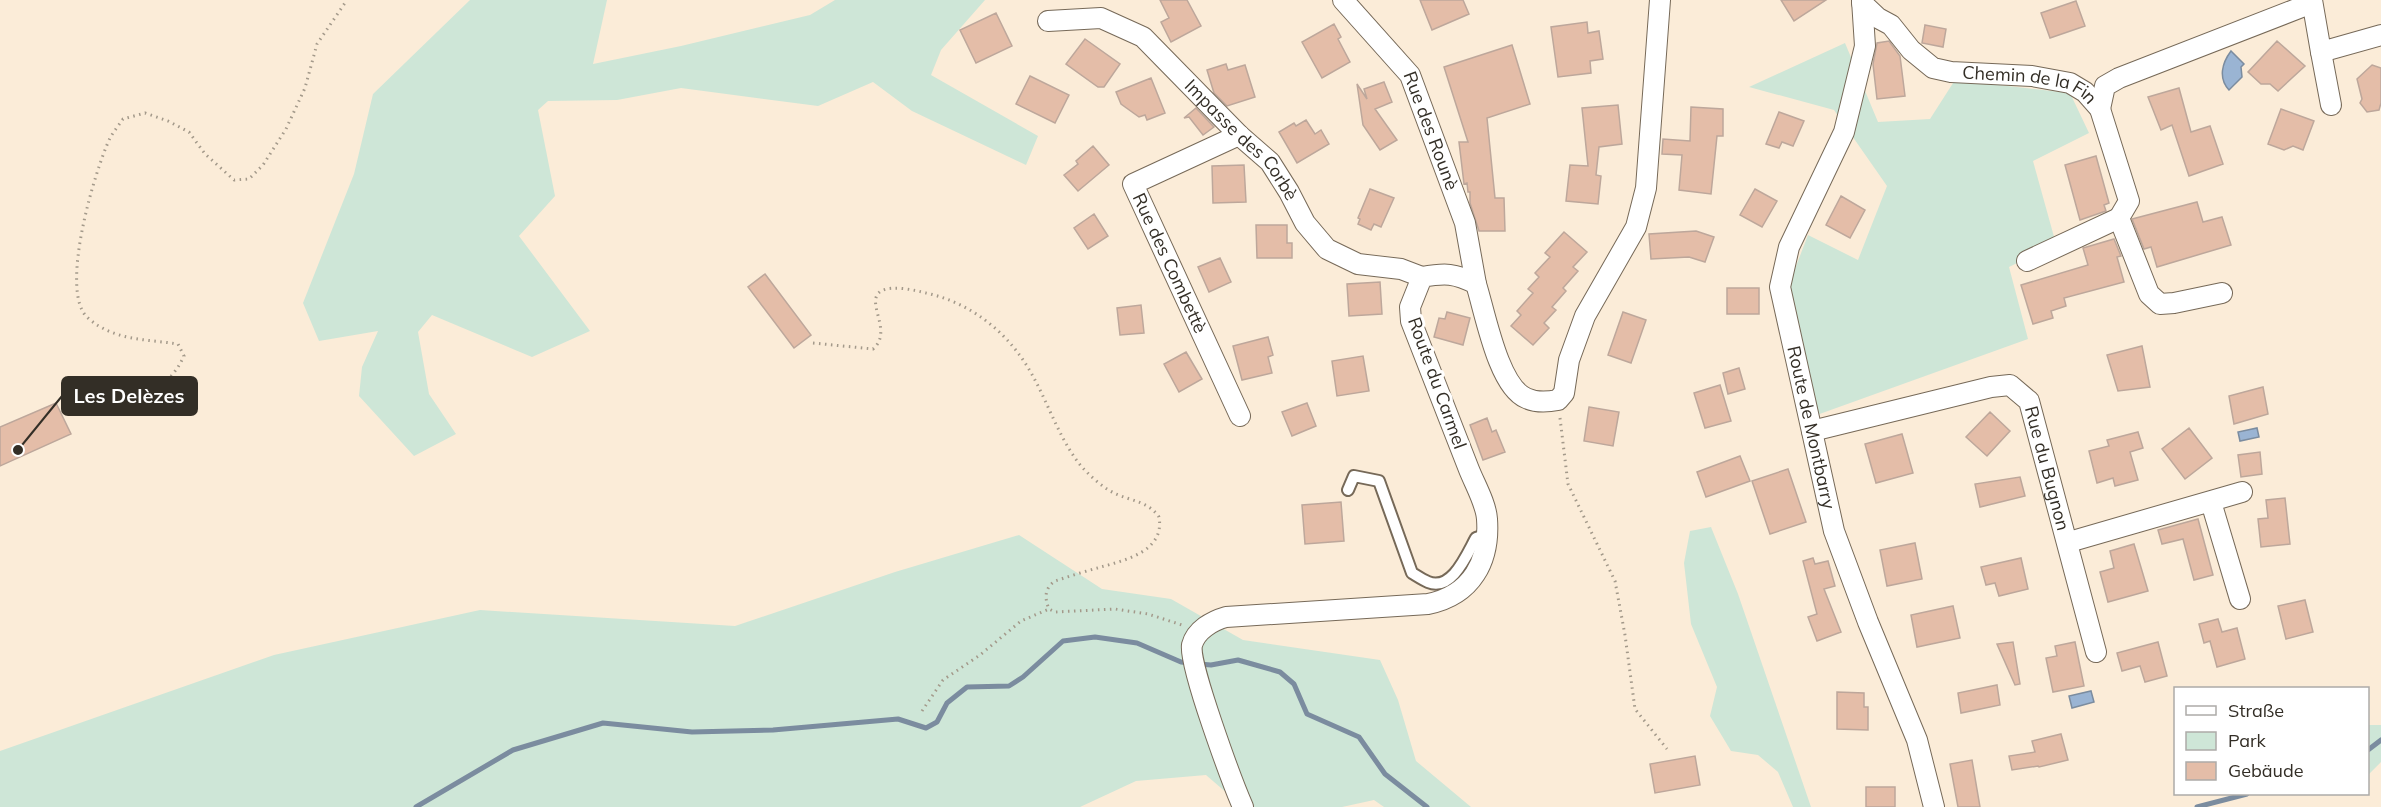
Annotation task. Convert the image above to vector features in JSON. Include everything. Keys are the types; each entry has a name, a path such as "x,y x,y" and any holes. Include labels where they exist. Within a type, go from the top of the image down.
{"street":[{"name":"Rue des Rounè","path":"1343,0 1410,75 1465,223 1476,284"},
{"path":"1422,277 1440,274 1459,275 1476,284 1501,368 1511,388 1526,399 1544,402 1558,400 1564,393 1569,360 1585,316 1636,227 1646,188 1660,0"},
{"name":"Route de Montbarry","path":"1862,1 1864,46 1844,132 1789,247 1780,287 1834,531 1868,622 1917,740 1934,807"},
{"name":"Chemin de la Fin","path":"1862,1 1878,18 1891,25 1911,50 1933,68 1951,72 2032,76 2070,83 2085,92 2100,109 2129,201 2119,218"},
{"path":"2100,109 2105,86 2120,78 2312,2 2331,105"},
{"name":"Impasse des Corbè","path":"1048,21 1101,18 1143,37 1239,135 1270,162 1290,192 1305,223 1327,249 1358,264 1401,269 1422,277"},
{"path":"2321,52 2381,34"},
{"name":"Rue des Combettè","path":"1239,135 1133,184 1240,416"},
{"path":"2027,261 2119,218 2149,294 2160,304 2222,293"},
{"name":"Route du Carmel","path":"1200,631 1214,620 1226,617 1428,604 1444,601 1464,588 1479,568 1486,553 1487,517 1411,321 1410,307 1422,277"},
{"name":"Rue du Bugnon","path":"1812,431 1991,387 2010,385 2030,401 2069,542 2096,652"},
{"path":"2069,542 2242,492"},
{"path":"2211,501 2240,599"},
{"path":"1200,631 1193,642 1191,652 1199,682 1243,807"}],"lane":[{"path":"1348,490 1354,476 1379,481 1412,573 1431,584 1445,581 1459,569 1476,538 1488,534"}],"path":[{"path":"76,405 114,402 150,394 177,372 184,356 178,344 128,339 104,329 86,316 77,301 78,251 92,185 111,136 123,119 146,113 189,132 205,154 234,180 249,179 263,165 286,129 305,88 317,44 347,0"},
{"path":"813,344 873,349 879,344 881,337 881,327 875,305 876,298 881,291 892,289 924,292 966,306 1006,340 1027,366 1066,444 1082,466 1101,485 1150,507 1159,517 1161,525 1159,535 1149,547 1128,560 1055,581 1049,586 1046,595 1049,609"},
{"path":"1558,400 1568,484 1615,581 1635,709 1667,749"},
{"path":"922,711 943,680 980,655 1021,621 1049,609 1055,612 1115,609 1131,611 1200,631"}],"green space":[{"path":"470,0 607,0 593,64 681,46 810,15 835,0 985,0 941,50 931,75 1038,136 1026,165 912,111 873,82 818,106 681,88 617,100 548,101 538,110 555,196 519,236 590,331 532,357 432,315 418,332 429,394 456,434 414,456 359,396 362,367 378,331 319,341 303,303 354,174 373,94"},
{"path":"1845,43 1878,122 1930,119 1955,80 2070,93 2089,133 2033,161 2056,244 2009,267 2028,339 1814,416 1788,287 1808,235 1858,260 1887,186 1834,110 1749,87"},
{"path":"1711,527 1738,594 1811,807 1793,807 1778,772 1758,755 1731,751 1710,716 1717,687 1691,624 1684,563 1690,531"},
{"path":"1019,535 1102,589 1171,599 1243,640 1380,660 1398,700 1416,761 1471,807 1384,807 1374,800 1342,807 1243,807 1206,775 1136,781 1080,807 0,807 0,751 274,655 480,610 735,626 895,572"},
{"path":"2369,725 2381,725 2381,762 2369,774"}],"water":[{"path":"2231,51 2244,64 2241,67 2242,77 2229,90 2223,81 2222,70"},
{"path":"2257,428 2259,437 2240,441 2238,432"},
{"path":"2091,691 2094,702 2072,708 2069,696"}],"building":[{"path":"1160,0 1187,0 1201,26 1171,42 1161,22 1169,18"},
{"path":"1420,0 1463,0 1469,14 1432,30"},
{"path":"1781,0 1826,0 1794,21"},
{"path":"2076,1 2085,26 2050,38 2041,13"},
{"path":"996,13 1012,46 976,63 960,30"},
{"path":"1587,22 1588,33 1599,31 1603,59 1590,61 1591,73 1558,77 1551,27"},
{"path":"1334,24 1341,37 1338,39 1350,62 1322,78 1302,42"},
{"path":"1925,25 1946,29 1943,47 1922,43"},
{"path":"1085,39 1120,64 1104,87 1098,87 1066,64"},
{"path":"1889,41 1900,56 1905,96 1877,99 1873,64 1877,43"},
{"path":"2277,41 2305,66 2278,91 2270,84 2261,84 2248,72"},
{"path":"1512,45 1530,104 1487,118 1495,198 1504,198 1505,231 1479,231 1470,203 1470,192 1468,192 1467,183 1464,184 1459,142 1468,142 1444,67"},
{"path":"1226,64 1228,70 1245,65 1255,97 1227,106 1214,93 1207,70"},
{"path":"2372,65 2381,68 2381,103 2379,110 2367,112 2360,103 2362,99 2357,79"},
{"path":"1030,76 1069,95 1055,123 1016,104"},
{"path":"1151,78 1165,113 1147,120 1145,115 1139,117 1121,104 1116,92"},
{"path":"1384,82 1392,102 1375,109 1397,140 1380,150 1363,125 1357,84 1367,99 1364,89"},
{"path":"2179,88 2191,132 2210,126 2223,164 2189,176 2172,125 2161,130 2148,97"},
{"path":"1618,105 1622,144 1599,147 1596,175 1601,176 1598,204 1566,201 1570,165 1588,166 1582,108"},
{"path":"1691,107 1723,109 1723,136 1717,136 1711,194 1679,190 1682,155 1662,154 1663,139 1690,141"},
{"path":"1196,108 1214,127 1203,135 1189,117 1184,118"},
{"path":"2281,109 2314,121 2303,150 2293,146 2284,150 2268,144"},
{"path":"1779,112 1804,121 1793,146 1782,142 1779,148 1766,144"},
{"path":"1306,120 1315,134 1321,130 1329,144 1297,163 1279,132 1294,123 1296,126"},
{"path":"1093,146 1109,165 1078,191 1064,175 1078,164 1076,161"},
{"path":"2096,156 2109,203 2104,205 2106,211 2080,220 2065,165"},
{"path":"1244,165 1246,202 1213,203 1212,166"},
{"path":"1370,189 1394,198 1381,227 1374,224 1371,230 1358,224 1360,219 1358,218"},
{"path":"1755,189 1777,201 1762,227 1740,215"},
{"path":"1841,196 1865,210 1850,238 1826,225"},
{"path":"2197,202 2203,222 2222,217 2231,245 2157,267 2151,247 2144,249 2132,219"},
{"path":"1094,214 1108,236 1088,249 1074,228"},
{"path":"1256,225 1287,225 1287,243 1292,243 1292,258 1257,258"},
{"path":"1696,231 1714,237 1705,262 1689,257 1651,259 1649,234"},
{"path":"1564,232 1587,252 1573,267 1578,271 1563,288 1566,291 1552,307 1556,310 1544,323 1549,328 1533,345 1511,326 1521,315 1517,311 1533,293 1528,289 1539,277 1535,273 1550,257 1545,253"},
{"path":"2114,239 2121,256 2117,257 2124,282 2064,298 2066,306 2051,311 2053,318 2033,324 2021,285 2088,265 2083,248"},
{"path":"1220,258 1231,282 1209,292 1198,267"},
{"path":"765,274 811,335 794,348 748,287"},
{"path":"1380,282 1382,314 1349,316 1347,284"},
{"path":"1727,288 1759,288 1759,314 1727,314"},
{"path":"1141,305 1144,333 1120,335 1117,308"},
{"path":"1447,312 1470,318 1463,345 1434,337 1439,318 1445,319"},
{"path":"1623,312 1646,320 1631,363 1608,355"},
{"path":"1268,337 1273,355 1268,357 1272,373 1242,380 1233,346"},
{"path":"2142,346 2150,387 2118,391 2107,355"},
{"path":"1186,352 1202,379 1179,392 1164,364"},
{"path":"1363,356 1369,391 1337,396 1332,361"},
{"path":"1739,368 1745,389 1728,394 1723,373"},
{"path":"1720,385 1731,421 1705,428 1694,393"},
{"path":"2263,387 2268,414 2234,424 2229,396"},
{"path":"56,403 71,434 0,466 0,427"},
{"path":"1307,403 1316,426 1292,436 1282,412"},
{"path":"1589,407 1619,412 1613,446 1584,441"},
{"path":"1990,412 2010,431 1987,456 1966,437"},
{"path":"1487,418 1492,432 1496,430 1505,452 1483,460 1470,425"},
{"path":"2189,428 2212,458 2185,479 2162,449"},
{"path":"2138,432 2143,448 2130,452 2138,480 2115,486 2113,478 2097,483 2089,451 2109,446 2107,440"},
{"path":"1902,434 1913,473 1876,483 1865,444"},
{"path":"2260,452 2262,474 2241,477 2238,455"},
{"path":"1740,456 1750,481 1706,497 1697,472"},
{"path":"1788,469 1806,522 1770,534 1752,481"},
{"path":"2020,477 2025,496 1980,507 1975,484"},
{"path":"2285,498 2290,544 2261,547 2258,519 2268,518 2266,500"},
{"path":"1341,502 1344,541 1305,544 1302,505"},
{"path":"2198,519 2213,575 2194,580 2183,539 2162,544 2158,530"},
{"path":"1915,543 1922,579 1887,586 1880,550"},
{"path":"2134,544 2148,591 2108,602 2100,572 2114,568 2110,551"},
{"path":"1813,558 1815,564 1828,561 1835,586 1824,589 1841,632 1817,641 1808,617 1817,614 1803,561"},
{"path":"2021,558 2028,589 1999,596 1995,583 1986,585 1981,567"},
{"path":"2305,600 2313,632 2286,639 2278,606"},
{"path":"1953,606 1960,638 1917,647 1911,615"},
{"path":"2218,619 2222,632 2237,628 2245,659 2217,667 2210,641 2204,643 2199,624"},
{"path":"2013,642 2020,684 2015,685 1997,644"},
{"path":"2075,642 2084,686 2053,692 2046,658 2057,656 2055,646"},
{"path":"2158,642 2167,676 2145,682 2140,666 2122,671 2117,653"},
{"path":"1997,685 2000,705 1961,713 1958,693"},
{"path":"1837,692 1864,693 1864,707 1868,707 1868,730 1837,729"},
{"path":"2061,734 2068,760 2012,770 2009,756 2035,752 2032,741"},
{"path":"1695,756 1700,785 1655,793 1650,764"},
{"path":"1972,760 1980,807 1958,807 1950,764"},
{"path":"1866,787 1895,787 1895,807 1866,807"}],"waterway":[{"path":"416,807 513,750 603,723 692,732 773,730 898,719 926,728 937,722 947,703 967,687 1009,686 1023,677 1063,641 1095,637 1137,643 1181,662 1190,663"},
{"path":"1199,664 1211,665 1238,660 1280,672 1294,684 1307,714 1359,737 1385,774 1427,807"},
{"path":"2369,749 2381,740"},
{"path":"2197,807 2243,795"}],"place":[{"name":"Les Delèzes","path":"18,450"}]}
